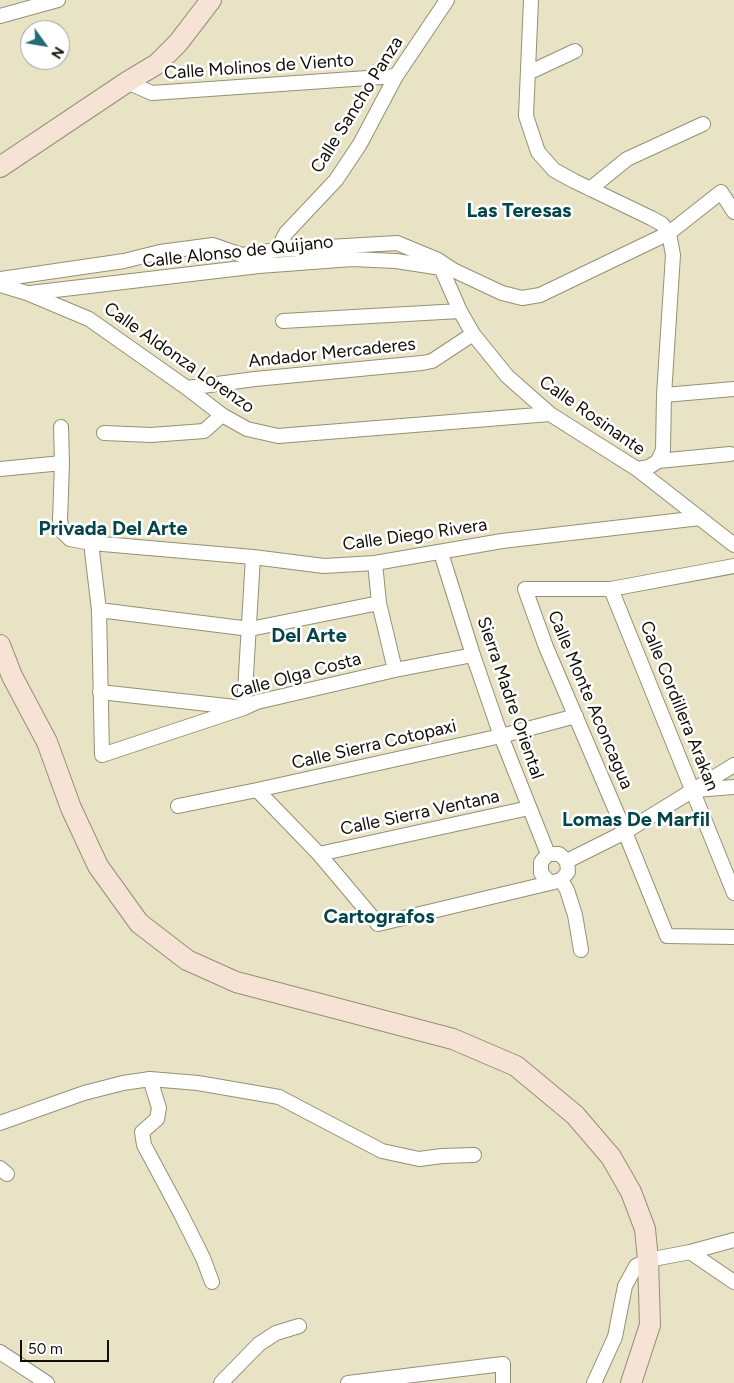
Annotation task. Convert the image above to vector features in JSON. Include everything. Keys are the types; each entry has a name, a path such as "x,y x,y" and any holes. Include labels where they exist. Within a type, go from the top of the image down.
{"street":[{"path":"0,16 58,0"},
{"path":"0,166 157,64 178,43 211,0"},
{"name":"Calle Sancho Panza","path":"278,250 286,233 336,180 360,144 396,76 447,0"},
{"path":"531,0 526,116 538,152 554,170 662,224 669,233 673,255 664,395 663,450 658,461 649,468 636,469"},
{"path":"528,73 574,50"},
{"name":"Calle Molinos de Viento","path":"127,82 152,93 396,76"},
{"path":"590,189 627,159 703,124"},
{"name":"Calle Alonso de Quijano","path":"0,279 124,261 160,252 213,245 258,260 278,250 396,243 502,293 522,298 540,295 669,233 722,192 734,212"},
{"name":"Calle Alonso de Quijano","path":"26,294 258,260 352,259 444,266"},
{"name":"Calle Rosinante","path":"444,266 460,311 473,334 507,376 550,414 636,469 734,545"},
{"name":"Calle Aldonza Lorenzo","path":"0,285 89,319 187,388 222,416 247,429 278,436 550,414"},
{"path":"283,321 460,311"},
{"name":"Andador Mercaderes","path":"187,388 254,379 422,363 432,361 473,334"},
{"path":"664,395 734,388"},
{"path":"104,433 151,435 204,431 222,416"},
{"name":"Calle Diego Rivera","path":"60,427 62,463 60,520 62,532 70,539 92,543 253,557 324,566 375,563 502,541 700,518"},
{"path":"658,461 730,454"},
{"path":"0,469 62,463"},
{"path":"92,543 99,610 100,692 244,708 253,557"},
{"name":"Sierra Madre Oriental","path":"441,553 473,656 501,736 548,854"},
{"path":"375,563 379,603 395,670"},
{"path":"611,589 734,566"},
{"name":"Calle Monte Aconcagua","path":"611,589 525,589 546,647 667,936 734,937"},
{"name":"Calle Cordillera Arakan","path":"611,589 734,893"},
{"path":"99,610 250,629 379,603"},
{"path":"0,645 12,676 47,742 71,808 98,866 138,923 187,960 236,982 454,1040 516,1066 575,1115 611,1157 631,1192 645,1229 648,1260 650,1325 630,1383"},
{"name":"Calle Olga Costa","path":"100,692 102,755 257,702 395,670 473,656"},
{"name":"Calle Sierra Cotopaxi","path":"178,806 501,736 576,716"},
{"path":"567,860 625,832 734,765"},
{"path":"693,790 734,787"},
{"path":"257,790 319,854 378,924 555,882 568,872 567,860 559,854 548,854 541,862 541,874 555,882 567,890 581,950"},
{"name":"Calle Sierra Ventana","path":"319,854 529,808"},
{"path":"150,1079 159,1108 157,1119 142,1132 144,1145 203,1258 212,1282"},
{"path":"0,1123 84,1094 123,1083 150,1079 198,1082 279,1097 382,1152 419,1159 474,1155"},
{"path":"594,1383 615,1337 624,1286 636,1266 648,1260 690,1252 734,1240"},
{"path":"690,1252 734,1282"},
{"path":"221,1383 259,1344 276,1333 298,1326"},
{"path":"0,1352 47,1383"},
{"path":"348,1383 503,1364 503,1383"}],"district":[{"name":"Las Teresas","path":"519,211"},
{"name":"Privada Del Arte","path":"113,529"},
{"name":"Del Arte","path":"309,636"},
{"name":"Lomas De Marfil","path":"636,820"},
{"name":"Cartografos","path":"379,917"}]}
